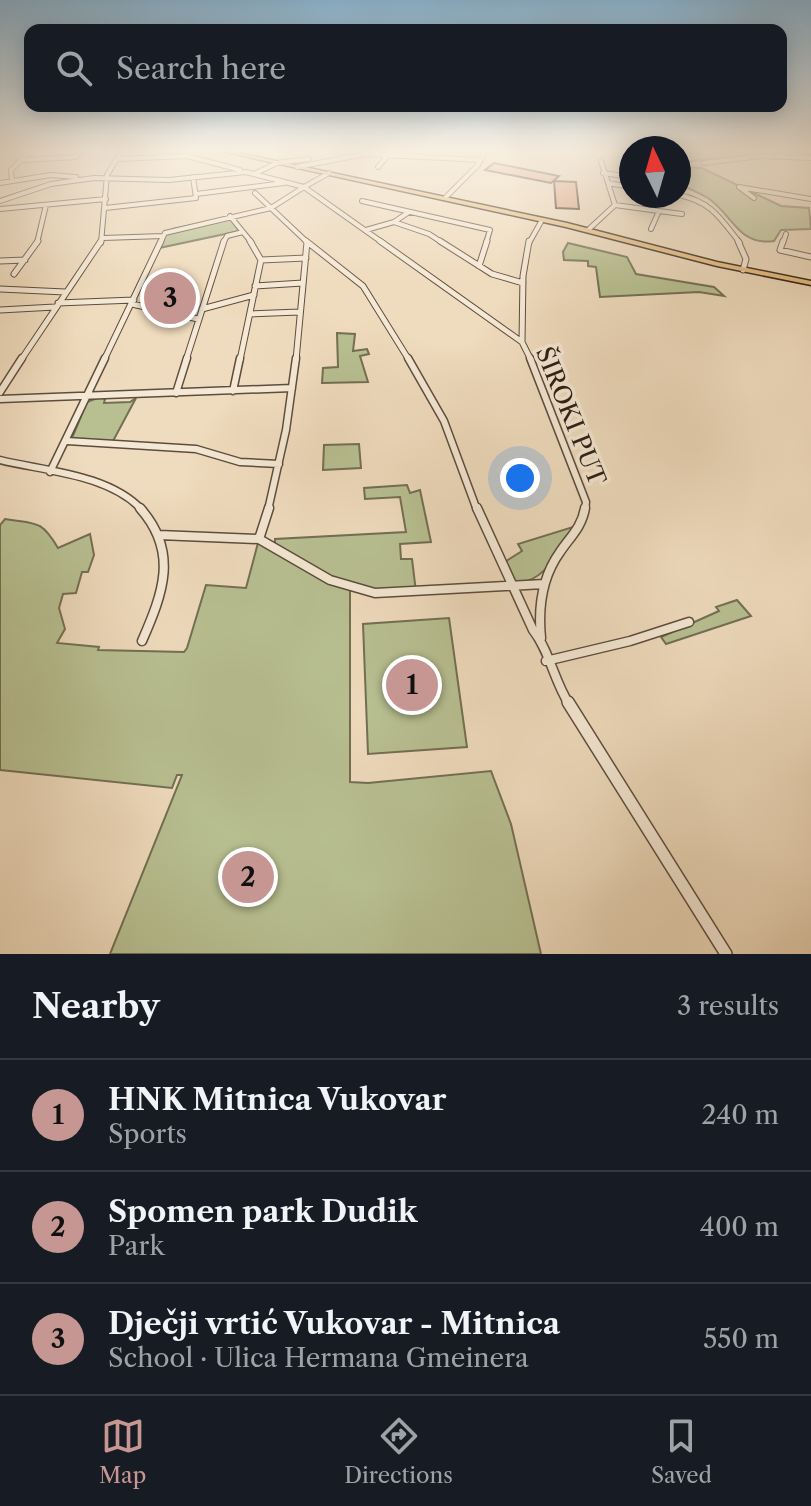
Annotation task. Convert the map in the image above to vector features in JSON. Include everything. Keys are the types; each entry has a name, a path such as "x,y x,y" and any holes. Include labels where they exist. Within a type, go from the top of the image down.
{"main road":[{"path":"438,197 588,230 743,270 811,283"}],"street":[{"path":"105,208 196,197"},
{"path":"259,197 307,242 363,286 403,345 444,421 486,533 542,642 546,661 573,712 726,954"},
{"path":"103,238 163,236 175,228 271,208 289,197"},
{"name":"ŠIROKI PUT","path":"318,197 522,342 586,502 586,516 579,532 553,561 544,584 540,621 542,642"},
{"path":"612,197 615,205"},
{"path":"691,198 711,207 743,247 746,259 743,270"},
{"path":"0,209 106,199 103,238 0,392"},
{"path":"362,201 490,230 479,266"},
{"path":"14,274 42,234 46,205"},
{"path":"615,205 682,214"},
{"path":"588,230 615,205"},
{"path":"651,229 659,211"},
{"path":"366,230 394,222 409,212"},
{"path":"230,216 257,249 261,260 233,391"},
{"path":"522,342 523,283 532,229 542,220"},
{"path":"394,222 425,232 500,278 523,283"},
{"path":"176,393 226,237 243,232"},
{"path":"786,234 780,250 811,257"},
{"path":"50,472 163,236"},
{"path":"259,539 279,464 292,388 307,242"},
{"path":"467,258 482,255"},
{"path":"261,260 306,258"},
{"path":"0,261 25,260"},
{"path":"255,286 303,283"},
{"path":"0,289 65,292"},
{"path":"202,309 254,295"},
{"path":"0,310 133,302 198,319"},
{"path":"250,314 299,312"},
{"path":"0,399 292,388"},
{"path":"67,441 196,449 240,462 279,464"},
{"path":"0,460 98,482 127,494 145,513 159,535 164,586 142,641"},
{"path":"159,535 259,539 330,580 361,591 416,592 544,584"},
{"path":"546,661 630,641 689,622"}],"green space":[{"path":"705,197 761,197 781,206 809,208 811,229 781,230 774,241 752,239 737,228 717,205"},
{"path":"229,217 239,231 159,248 166,233 173,229"},
{"path":"568,243 627,257 636,274 714,287 724,296 699,292 600,297 596,267 588,266 588,261 564,260 563,252"},
{"path":"337,333 355,334 353,351 367,349 369,354 360,356 368,382 322,383 323,368 338,367"},
{"path":"100,397 105,399 104,403 130,402 136,398 112,443 72,438 87,402"},
{"path":"359,444 361,468 323,470 324,445"},
{"path":"407,485 410,493 420,490 431,542 400,544 401,559 412,559 416,592 350,588 350,782 491,771 511,824 541,954 110,954 182,775 177,775 172,788 0,770 0,525 5,519 37,524 58,548 90,534 94,555 88,572 82,572 76,593 63,594 59,608 65,629 57,643 99,647 98,650 184,652 206,585 246,588 259,539 275,546 275,539 406,532 400,497 365,499 364,488"},
{"path":"576,526 542,572 534,578 514,581 503,563 522,551 518,544"},
{"path":"737,600 751,616 666,644 661,637 719,611 716,607"},
{"path":"449,618 467,747 368,754 363,624"}],"building":[{"path":"555,197 578,197 579,209 556,208"}],"place":[{"name":"Dječji vrtić Vukovar - Mitnica","path":"170,298"},
{"name":"HNK Mitnica Vukovar","path":"412,685"},
{"name":"Spomen park Dudik","path":"248,877"}]}
